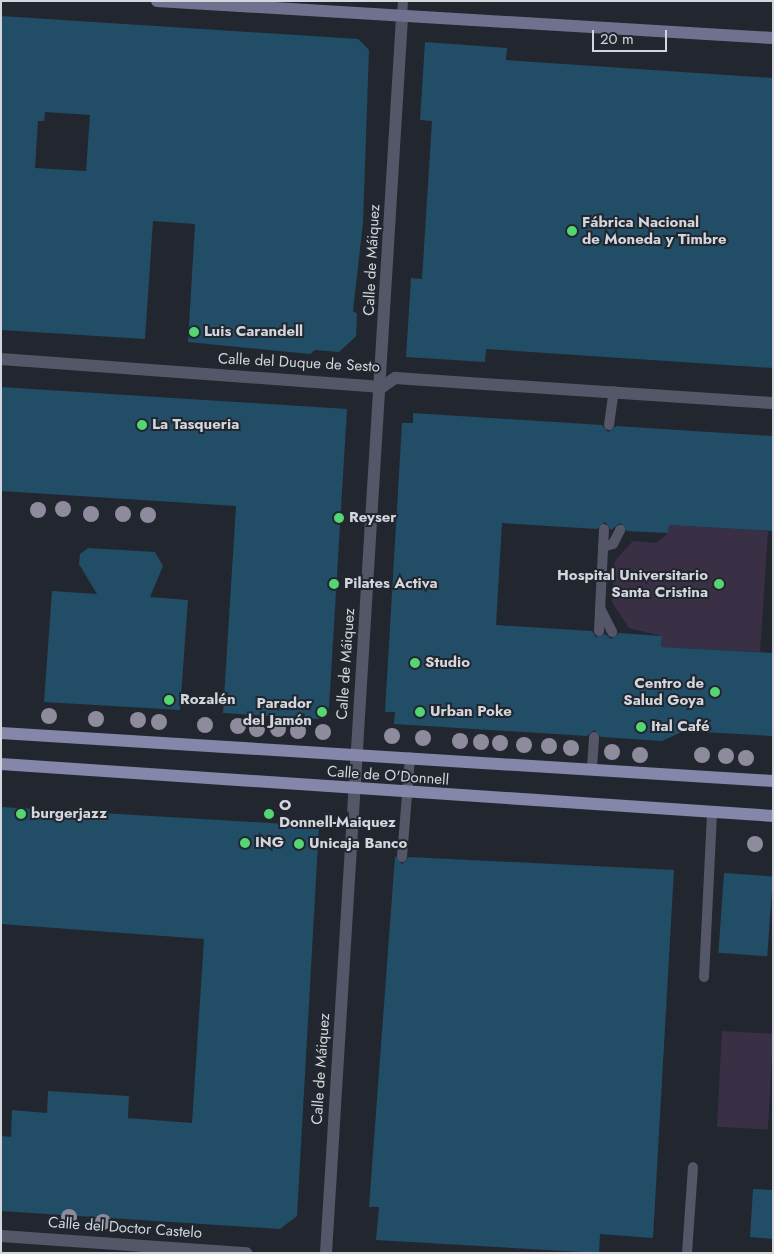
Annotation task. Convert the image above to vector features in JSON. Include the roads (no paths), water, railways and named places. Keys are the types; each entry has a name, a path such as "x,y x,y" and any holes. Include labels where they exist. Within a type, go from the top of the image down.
{"main road":[{"name":"Calle de O'Donnell","path":"1,733 592,767 773,781"},
{"name":"Calle de O'Donnell","path":"1,764 355,790 773,816"}],"street":[{"path":"156,1 402,18 773,38"},
{"name":"Calle de Máiquez","path":"326,1253 382,387 402,18"},
{"name":"Calle del Duque de Sesto","path":"1,359 382,387 395,378 773,402"},
{"name":"Calle del Doctor Castelo","path":"1,1236 246,1253"}],"lane":[{"path":"402,18 403,1"},
{"path":"609,426 614,391"},
{"path":"599,631 604,529"},
{"path":"603,548 613,544 620,530"},
{"path":"600,607 612,632"},
{"path":"592,767 594,737"},
{"path":"402,857 410,757"},
{"path":"704,977 712,811"},
{"path":"686,1253 693,1167"}],"place":[{"name":"Fábrica Nacional de Moneda y Timbre","path":"572,231"},
{"name":"Luis Carandell","path":"194,332"},
{"name":"La Tasqueria","path":"142,425"},
{"name":"Reyser","path":"339,518"},
{"name":"Pilates Activa","path":"334,584"},
{"name":"Hospital Universitario Santa Cristina","path":"719,584"},
{"name":"Studio","path":"415,663"},
{"name":"Centro de Salud Goya","path":"715,692"},
{"name":"Rozalén","path":"169,700"},
{"name":"Parador del Jamón","path":"322,712"},
{"name":"Urban Poke","path":"420,712"},
{"name":"Ital Café","path":"641,727"},
{"name":"burgerjazz","path":"21,814"},
{"name":"O Donnell-Maiquez","path":"269,814"},
{"name":"ING","path":"245,843"},
{"name":"Unicaja Banco","path":"299,844"}]}
